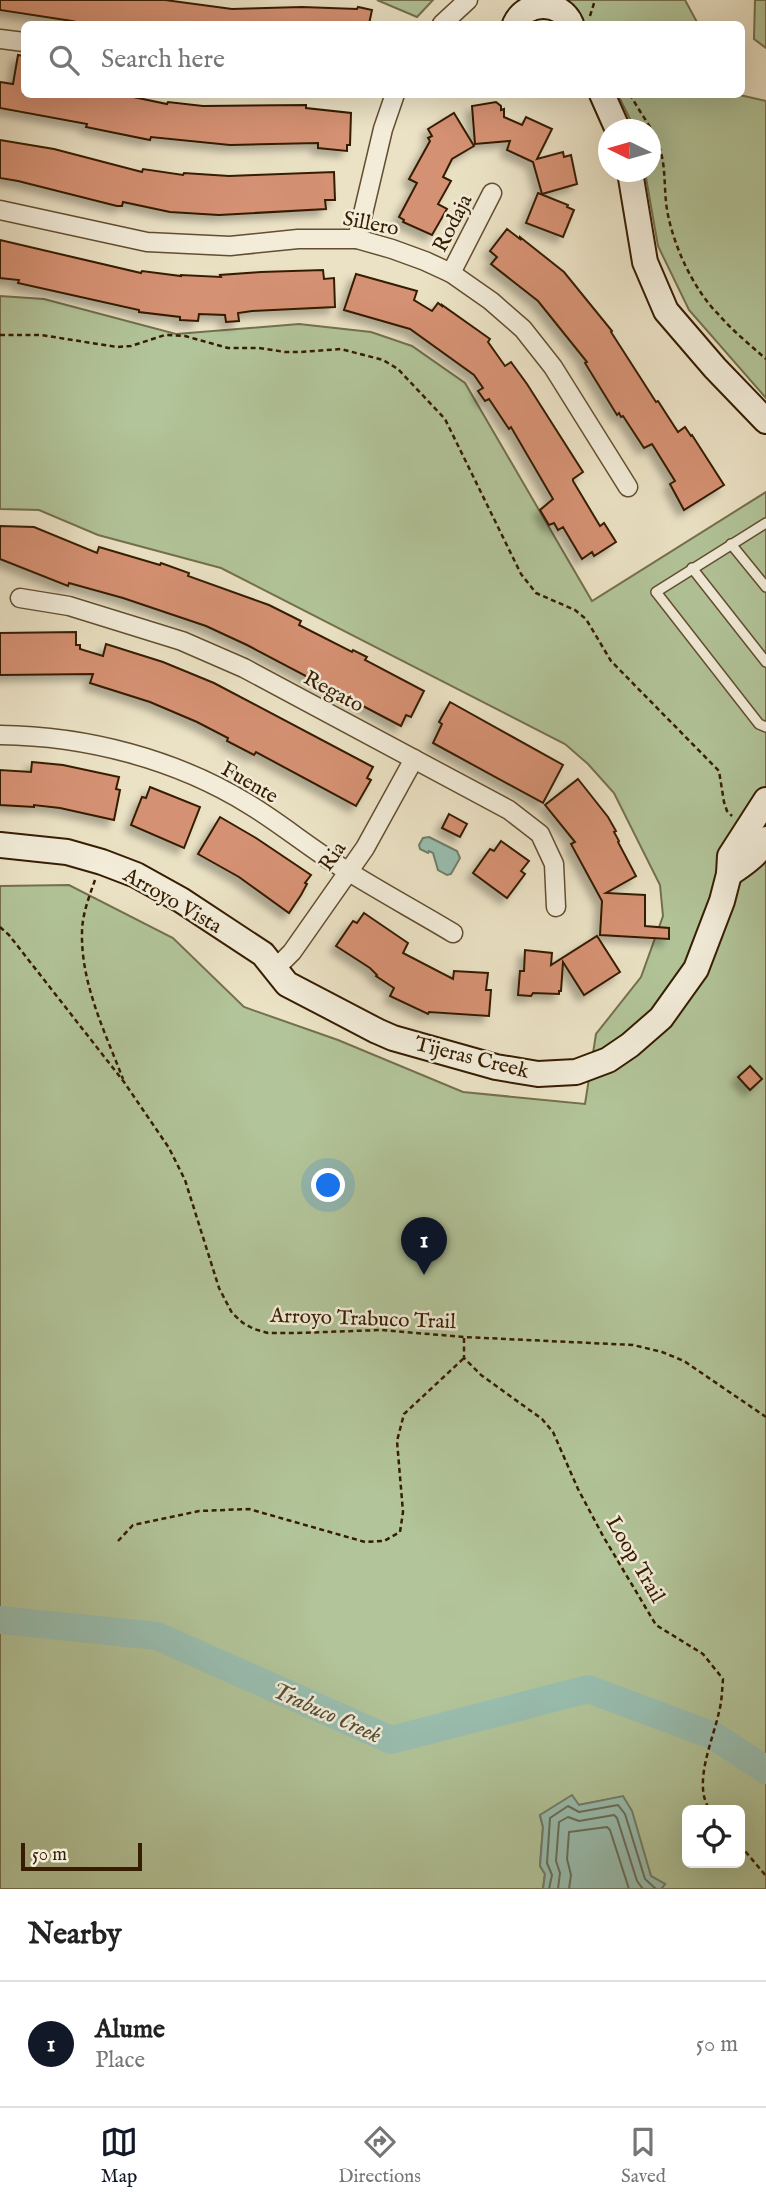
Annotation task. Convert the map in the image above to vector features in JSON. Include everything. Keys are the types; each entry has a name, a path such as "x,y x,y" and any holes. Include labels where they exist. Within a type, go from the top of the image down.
{"street":[{"path":"445,21 468,0"},
{"path":"514,13 545,4 555,6 578,21"},
{"path":"0,39 21,42"},
{"path":"357,240 383,129 394,98"},
{"path":"602,98 613,119"},
{"path":"632,182 645,262 666,311 766,421"},
{"name":"Rodaja","path":"451,273 492,193"},
{"name":"Sillero","path":"0,210 147,242 230,246 298,239 357,240 392,248 451,273 491,301 523,329 553,367 628,487"},
{"name":"Regato","path":"20,598 69,606 182,641 244,668 509,810 540,834 554,864 556,907"},
{"name":"Fuente","path":"0,735 81,741 151,760 200,779 249,804 349,872 453,933"},
{"name":"Ria","path":"281,977 292,952 349,872 414,760"},
{"name":"Tijeras Creek","path":"281,977 393,1038 496,1067 538,1074 576,1072 608,1060 630,1045 661,1018 696,969 722,901 729,874 730,856 766,800"},
{"path":"729,874 742,866 766,839"},
{"name":"Arroyo Vista","path":"0,845 67,852 136,875 263,954 281,977"}],"lane":[{"path":"766,523 656,592 760,723 766,727"},
{"path":"731,544 766,587"},
{"path":"692,568 766,662"}],"path":[{"path":"583,21 590,13 595,0"},
{"path":"632,98 660,148 666,204 682,256 701,292 717,314 766,359"},
{"path":"0,335 41,335 131,346 165,335 185,336 228,348 293,352 341,349 383,360 398,369 445,419 529,586 536,593 575,610 586,620 611,661 719,771 727,811 738,822"},
{"path":"102,862 87,902 82,932 88,982 124,1082"},
{"name":"Arroyo Trabuco Trail","path":"0,927 124,1082 169,1148 185,1180 219,1288 232,1313 243,1323 268,1332 297,1334 380,1330 633,1345 684,1361 766,1417"},
{"path":"118,1541 133,1525 199,1511 249,1509 365,1542 384,1541 400,1532 402,1512 397,1441 404,1414 464,1358 464,1337"},
{"name":"Loop Trail","path":"464,1358 481,1375 542,1419 553,1432 596,1525 656,1625 703,1654 723,1679 720,1707 703,1780 707,1805"},
{"path":"745,1851 766,1876"}],"shaded area":[{"path":"377,0 433,0 417,17"},
{"path":"551,0 685,0 696,21 580,21"},
{"path":"755,0 766,0 766,48 754,39"},
{"path":"745,96 766,101 766,398 689,310 658,246 647,182 661,182 661,119 630,119 620,98"},
{"path":"0,296 44,299 176,334 299,324 371,332 412,346 465,383 592,601 766,492 766,1889 661,1889 665,1884 651,1876 623,1797 578,1805 540,1816 543,1827 540,1866 545,1874 543,1889 0,1889 0,886 69,885 173,938 244,1007 338,1040 463,1092 585,1104 596,1034 641,977 663,916 660,885 614,793 588,764 565,744 221,568 98,535 39,510 0,509"}],"water":[{"path":"429,837 457,851 460,858 451,874 447,875 438,870 433,853 420,849 423,838"},
{"path":"572,1795 579,1805 623,1796 632,1811 651,1876 665,1884 661,1889 543,1889 545,1874 540,1866 543,1827 540,1815"}],"building":[{"path":"0,0 165,0 232,9 358,7 372,10 370,21 72,21 0,10"},
{"path":"18,55 21,56 21,98 138,98 167,104 203,106 306,105 306,108 351,113 350,145 347,145 347,151 318,148 318,143 230,145 151,137 150,140 86,127 87,124 0,108 0,82 13,84"},
{"path":"496,102 501,106 501,110 504,109 504,117 522,125 526,117 552,129 537,159 563,152 564,157 571,155 577,184 542,194 533,162 507,150 510,141 475,144 472,106"},
{"path":"454,113 474,146 452,159 443,177 451,181 438,204 447,209 432,235 403,222 399,217 417,183 409,179 430,141 428,138 432,136 428,129"},
{"path":"0,140 54,149 142,172 143,169 183,175 229,176 334,172 335,200 325,200 326,209 219,215 170,212 123,202 122,206 117,206 0,178"},
{"path":"538,193 574,210 563,237 526,223"},
{"path":"507,229 564,272 612,331 678,432 685,427 692,435 724,485 684,510 670,484 675,481 652,444 644,448 623,416 619,413 617,415 585,363 587,362 538,301 491,264 497,257 490,251"},
{"path":"0,240 141,273 221,277 220,275 261,272 323,270 324,279 334,278 335,307 252,311 238,313 239,321 226,322 225,315 199,314 198,321 139,312 18,283 19,280 0,278"},
{"path":"356,274 417,291 414,300 432,311 438,303 442,305 490,339 488,342 505,366 511,362 527,384 583,472 573,481 600,526 604,523 616,542 594,556 592,552 582,559 563,527 558,530 554,523 549,525 540,510 553,499 511,427 509,429 489,399 485,401 478,391 483,388 474,375 410,329 344,310"},
{"path":"0,526 34,527 97,553 99,547 189,573 188,576 269,605 301,621 299,625 367,657 365,660 424,691 411,717 406,715 401,726 206,626 123,598 69,583 68,586 0,559"},
{"path":"76,632 76,645 80,645 80,649 103,656 106,644 163,662 214,683 373,767 367,778 371,780 356,806 256,752 254,755 227,741 228,738 197,722 150,702 90,683 93,674 0,675 0,633"},
{"path":"450,702 563,765 543,803 433,743 442,724 439,722"},
{"path":"32,762 63,765 119,777 116,789 120,790 114,820 60,808 0,805 0,770 31,772"},
{"path":"578,779 608,817 636,876 606,893 645,895 645,926 669,928 669,939 600,935 602,901 571,844 575,842 545,805"},
{"path":"150,787 200,807 184,848 131,825 142,797 146,798"},
{"path":"449,814 467,824 460,837 442,828"},
{"path":"220,817 311,875 289,913 239,877 198,854"},
{"path":"501,841 529,861 521,871 525,874 507,898 473,873 490,849 494,851"},
{"path":"364,913 408,943 403,953 453,979 454,971 488,973 486,990 491,990 489,1016 428,1014 390,996 394,988 376,976 370,968 336,946 353,921 357,923"},
{"path":"597,936 620,972 584,995 563,962 559,994 518,995 520,971 524,971 525,950 552,953 551,965"},
{"path":"750,1066 762,1079 750,1090 738,1077"}],"waterway":[{"name":"Trabuco Creek","path":"0,1620 157,1636 391,1740 588,1689 714,1736 766,1770"}],"place":[{"name":"Alume","path":"424,1275"}]}
